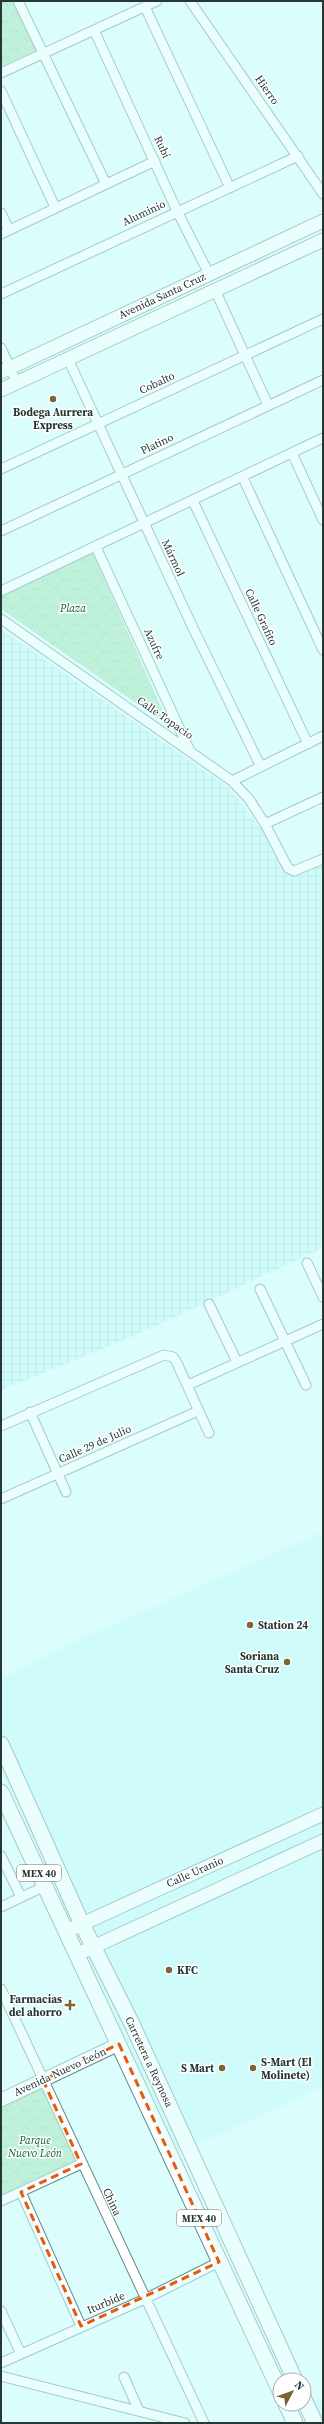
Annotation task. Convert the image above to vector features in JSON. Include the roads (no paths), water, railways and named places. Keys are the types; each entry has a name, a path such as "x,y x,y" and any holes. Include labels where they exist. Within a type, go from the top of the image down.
{"main road":[{"name":"Carretera a Reynosa","path":"1,1744 82,1924 169,2104 291,2372"},
{"path":"1,1788 18,1812 34,1817"},
{"name":"Carretera a Reynosa","path":"1,1792 67,1930 272,2374"},
{"path":"113,1987 121,2028 119,2044 134,2057 153,2087 169,2104"},
{"path":"290,2412 295,2423"},
{"path":"310,2412 315,2423"}],"street":[{"path":"1,73 157,1"},
{"name":"Hierro","path":"190,1 323,194"},
{"path":"22,2 43,54 106,184"},
{"path":"145,7 230,188"},
{"name":"Rubí","path":"94,30 177,211 209,274"},
{"path":"1,91 56,207"},
{"name":"Aluminio","path":"1,294 298,156"},
{"path":"1,213 5,232 155,161"},
{"name":"Avenida Santa Cruz","path":"6,369 323,221"},
{"name":"Avenida Santa Cruz","path":"1,390 323,240"},
{"path":"215,290 268,405"},
{"name":"Cobalto","path":"1,469 323,319"},
{"path":"1,348 6,369 17,383"},
{"name":"Mármol","path":"68,359 121,474 260,765"},
{"name":"Platino","path":"1,531 268,405 323,381"},
{"path":"1,591 96,547 144,522 243,478 323,438"},
{"path":"292,453 323,520"},
{"path":"243,478 323,650"},
{"name":"Calle Grafito","path":"193,501 308,744"},
{"name":"Azufre","path":"96,547 189,750"},
{"name":"Calle Topacio","path":"1,619 232,781 249,799 265,824 285,865 294,871 323,859"},
{"path":"232,781 260,765 323,736"},
{"path":"265,824 323,797"},
{"path":"307,1263 323,1297"},
{"path":"260,1289 306,1385"},
{"path":"209,1304 237,1362"},
{"path":"188,1384 323,1324"},
{"path":"1,1426 159,1356 168,1355 176,1361 188,1384 198,1411 209,1433"},
{"name":"Calle 29 de Julio","path":"1,1499 198,1411"},
{"path":"30,1412 66,1492"},
{"name":"Calle Uranio","path":"67,1930 323,1814"},
{"path":"78,1954 323,1842"},
{"path":"1,1856 21,1897"},
{"path":"1,1907 45,1886"},
{"name":"China","path":"1,1989 81,2164 204,2423"},
{"name":"Avenida Nuevo León","path":"1,2100 119,2044"},
{"path":"1,2201 81,2164"},
{"path":"21,2192 81,2326"},
{"name":"Iturbide","path":"1,2363 81,2326 145,2299 219,2262"},
{"path":"1,2311 20,2354"},
{"path":"1,2376 185,2423"},
{"path":"124,2377 139,2411"}],"place":[{"name":"Bodega Aurrera Express","path":"53,399"},
{"name":"Station 24","path":"250,1625"},
{"name":"Soriana Santa Cruz","path":"287,1662"},
{"name":"KFC","path":"169,1970"},
{"name":"Farmacias del ahorro","path":"70,2005"},
{"name":"S Mart","path":"222,2068"},
{"name":"S-Mart (El Molinete)","path":"253,2068"}],"park label":[{"name":"Plaza","path":"73,608"},
{"name":"Parque Nuevo León","path":"35,2146"}]}
